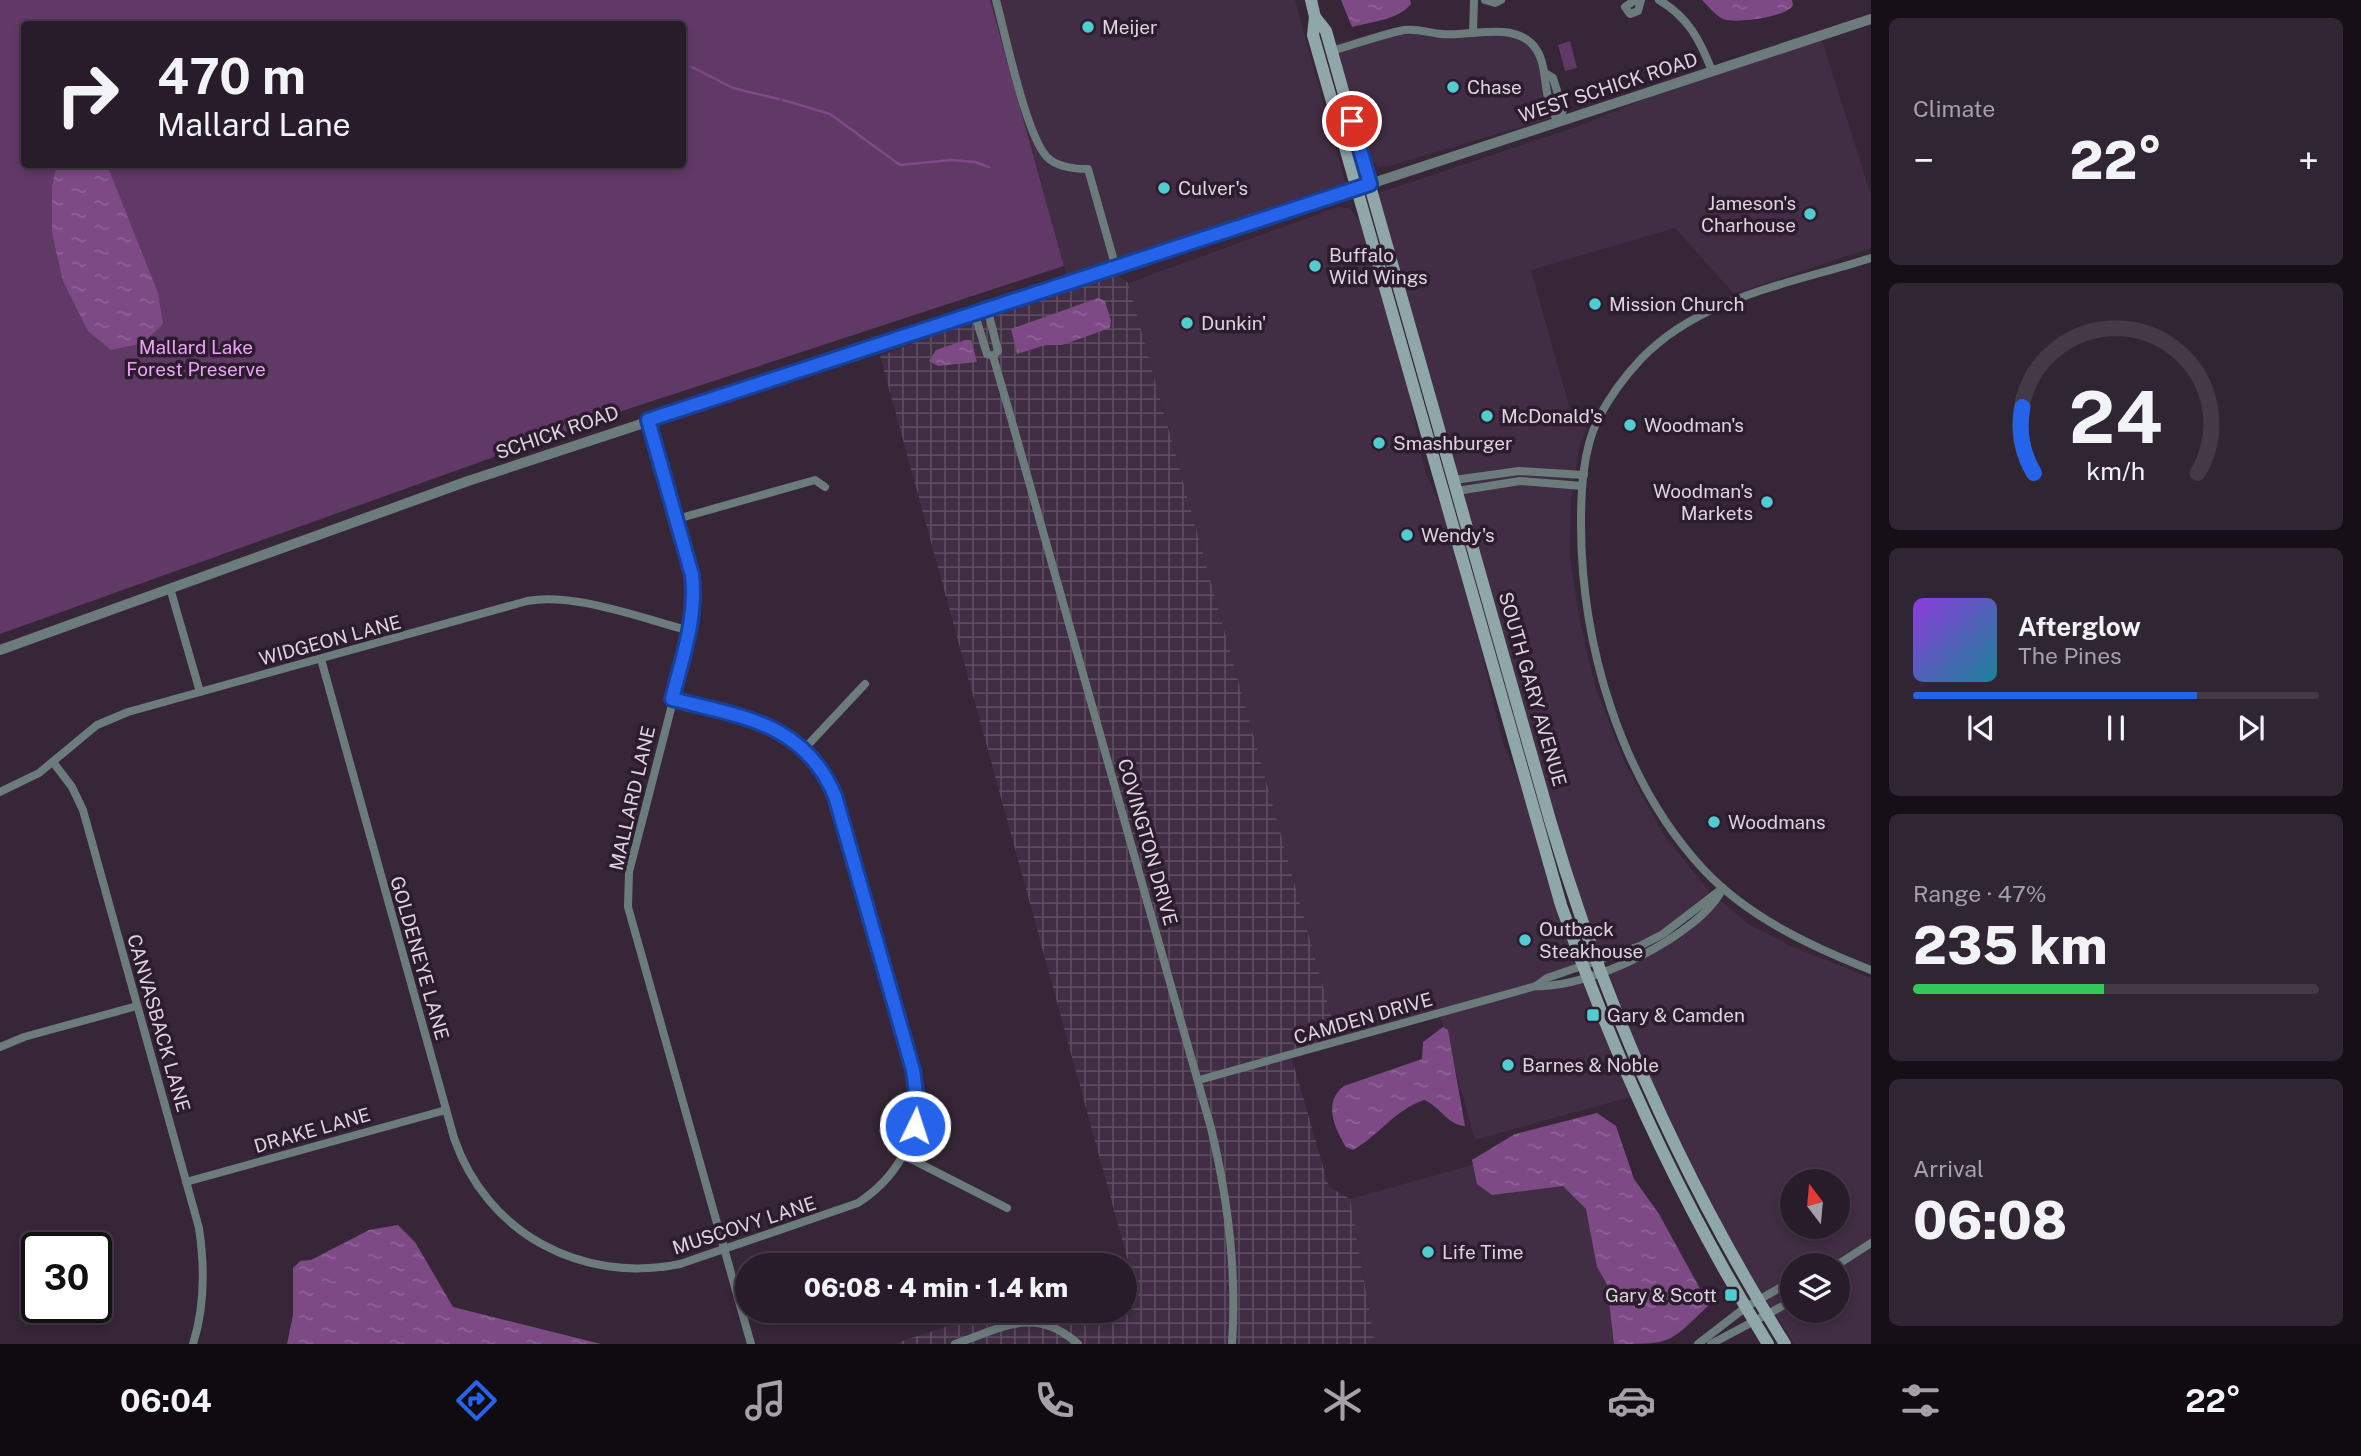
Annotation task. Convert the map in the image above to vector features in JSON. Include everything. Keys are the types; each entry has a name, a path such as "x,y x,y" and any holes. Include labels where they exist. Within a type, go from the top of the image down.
{"main road":[{"name":"SOUTH GARY AVENUE","path":"1311,0 1315,17 1313,34 1537,828 1584,971 1659,1147 1768,1344"},
{"name":"SOUTH GARY AVENUE","path":"1315,17 1326,31 1332,51 1560,852 1598,967 1672,1140 1758,1300 1785,1344"}],"street":[{"path":"996,0 1032,130 1048,158 1070,169 1088,169 1116,268"},
{"path":"1473,33 1474,0"},
{"path":"1485,0 1495,3 1501,0"},
{"path":"1635,0 1625,7 1628,13 1635,14 1641,0"},
{"path":"1659,0 1672,8 1692,29 1712,71"},
{"name":"WEST SCHICK ROAD","path":"1357,189 1871,19"},
{"path":"1332,51 1406,30 1514,35 1531,43 1545,74 1543,81 1552,114 1559,122"},
{"name":"SCHICK ROAD","path":"0,650 468,481 1357,189"},
{"path":"1871,258 1725,304 1673,331 1626,376 1597,421 1582,486 1583,591 1592,636 1610,698 1633,758 1658,810 1686,848 1723,888 1782,929 1815,947 1871,971"},
{"name":"COVINGTON DRIVE","path":"988,311 998,351 993,356"},
{"name":"COVINGTON DRIVE","path":"975,315 987,354 993,356"},
{"name":"COVINGTON DRIVE","path":"993,356 1199,1080 1218,1157 1229,1218 1233,1272 1231,1344"},
{"name":"MALLARD LANE","path":"648,420 692,575 694,603 691,631 629,872 628,908 751,1344"},
{"path":"1455,486 1519,471 1584,475"},
{"path":"677,519 815,480 825,487"},
{"path":"1455,486 1520,481 1582,486"},
{"path":"170,588 200,692"},
{"name":"WIDGEON LANE","path":"0,792 27,781 53,762 84,733 110,719 540,599 572,602 691,631"},
{"name":"GOLDENEYE LANE","path":"321,659 457,1145 476,1184 505,1218 533,1241"},
{"path":"805,748 865,684"},
{"path":"672,699 765,724 805,748 824,773 835,796 913,1070 917,1112 905,1156 1007,1208"},
{"name":"CANVASBACK LANE","path":"53,762 72,787 83,810 186,1182 202,1252 202,1302 192,1344"},
{"name":"CAMDEN DRIVE","path":"1199,1080 1536,986 1551,987 1663,934 1723,888"},
{"path":"0,1047 24,1037 137,1006"},
{"name":"DRAKE LANE","path":"186,1182 446,1110"},
{"name":"MUSCOVY LANE","path":"533,1241 583,1263 628,1269 680,1264 858,1203 882,1184 905,1156"},
{"path":"1850,1257 1871,1243"},
{"path":"1698,1344 1746,1307 1780,1288"},
{"path":"1711,1344 1780,1308"},
{"path":"955,1344 1027,1322 1051,1324 1078,1344"}],"shaded area":[{"path":"990,0 1295,0 1346,185 1067,276"},
{"path":"1412,25 1441,30 1513,30 1532,38 1546,61 1562,115 1378,167 1367,155 1335,43"},
{"path":"1821,37 1871,195 1871,248 1734,294 1675,228 1531,270 1570,409 1592,418 1580,443 1571,499 1570,558 1580,621 1595,686 1624,761 1663,834 1710,892 1662,931 1637,945 1599,957 1546,792 1378,193 1579,126 1693,79"},
{"path":"1338,207 1349,208 1360,221 1408,389 1425,471 1442,509 1481,649 1502,740 1517,775 1577,963 1534,984 1337,1037 1128,283"},
{"path":"1114,272 1128,283 1337,1037 1290,1052 1329,1187 1350,1199 1375,1344 893,1344 957,1323 1137,1323 1137,1253 1126,1253 880,356 981,317"},
{"path":"1720,900 1747,923 1793,947 1871,978 1871,1344 1794,1344 1781,1323 1850,1323 1850,1253 1780,1253 1780,1322 1732,1245 1651,1085 1608,971 1690,930"},
{"path":"1583,981 1630,1097 1475,1140 1440,1015 1533,989"},
{"path":"1482,1162 1591,1183 1629,1344 1375,1344 1350,1199"}],"green space":[{"name":"Mallard Lake Forest Preserve","path":"0,0 990,0 1064,266 628,409 0,634"},
{"path":"1570,41 1577,68 1565,71 1558,45"}],"water":[{"path":"1341,0 1410,0 1411,4 1399,14 1352,27"},
{"path":"1702,0 1792,0 1793,5 1772,16 1730,20 1718,16"},
{"path":"56,168 108,168 158,293 163,324 143,343 111,350 88,331 63,281 52,233 52,186"},
{"path":"1098,298 1105,301 1111,321 1110,328 1062,345 1046,345 1017,354 1011,329"},
{"path":"971,340 977,362 938,366 929,361 936,350"},
{"path":"1443,1027 1448,1030 1465,1126 1448,1119 1435,1106 1424,1100 1396,1116 1353,1150 1346,1147 1333,1115 1332,1107 1338,1092 1344,1086 1422,1059 1423,1042"},
{"path":"1597,1113 1616,1126 1634,1179 1659,1214 1709,1305 1685,1328 1659,1342 1614,1344 1607,1284 1597,1267 1586,1209 1563,1186 1492,1195 1477,1184 1472,1160 1515,1134"},
{"path":"398,1225 415,1242 453,1307 601,1344 287,1344 293,1315 293,1268 300,1261 311,1260 369,1230"}],"waterway":[{"path":"692,67 733,88 779,99"},
{"path":"783,100 830,114 900,165 951,160 975,162 989,167"}],"place":[{"name":"Meijer","path":"1088,27"},
{"name":"Chase","path":"1453,87"},
{"name":"Culver's","path":"1164,188"},
{"name":"Jameson's Charhouse","path":"1810,214"},
{"name":"Buffalo Wild Wings","path":"1315,266"},
{"name":"Mission Church","path":"1595,304"},
{"name":"Dunkin'","path":"1187,323"},
{"name":"McDonald's","path":"1487,416"},
{"name":"Woodman's","path":"1630,425"},
{"name":"Smashburger","path":"1379,443"},
{"name":"Woodman's Markets","path":"1767,502"},
{"name":"Wendy's","path":"1407,535"},
{"name":"Woodmans","path":"1714,822"},
{"name":"Outback Steakhouse","path":"1525,940"},
{"name":"Gary & Camden","path":"1593,1015"},
{"name":"Barnes & Noble","path":"1508,1065"},
{"name":"Life Time","path":"1428,1252"},
{"name":"Gary & Scott","path":"1731,1295"}],"route":[{"path":"915,1126 917,1100 913,1070 835,796 824,773 805,748 771,726 672,699 691,631 694,595 692,575 648,420 1370,184 1352,121"}]}
